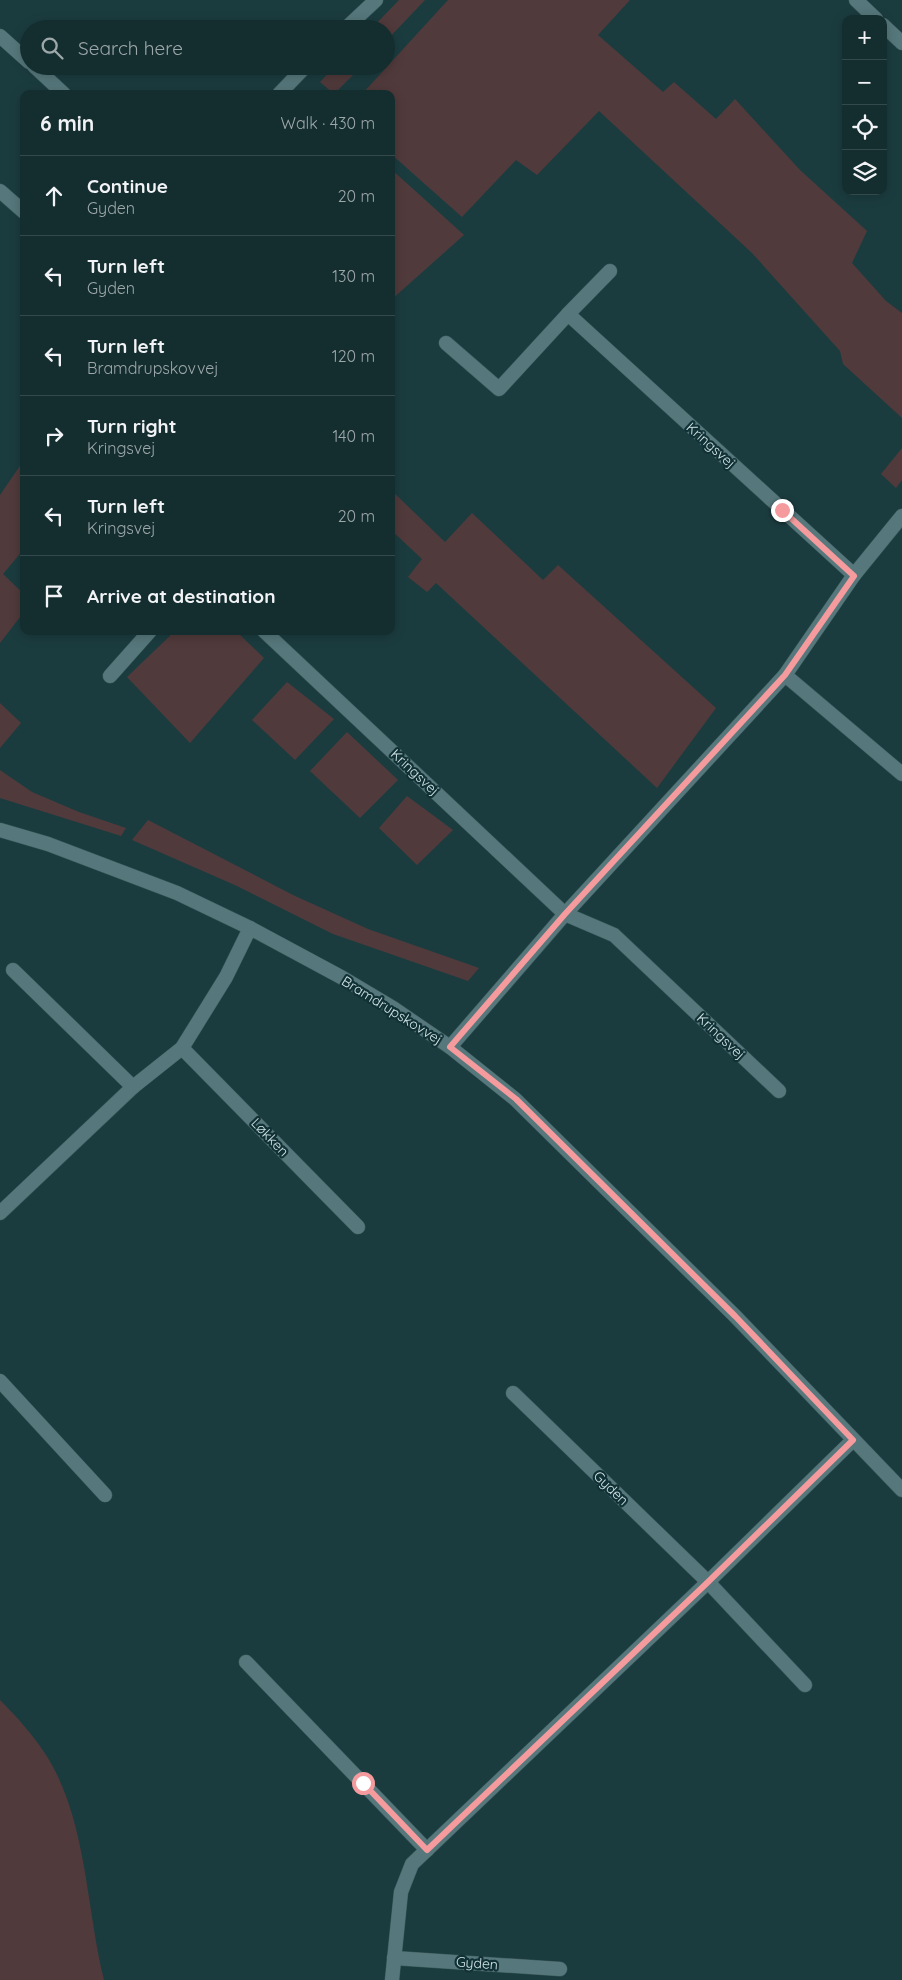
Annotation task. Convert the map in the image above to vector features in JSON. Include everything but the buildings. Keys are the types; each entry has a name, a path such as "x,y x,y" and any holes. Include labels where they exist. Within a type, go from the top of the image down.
{"street":[{"path":"355,20 376,0"},
{"path":"856,0 872,15"},
{"path":"887,29 902,43"},
{"path":"0,36 20,54"},
{"path":"44,75 60,90"},
{"path":"284,90 298,75"},
{"path":"0,191 20,208"},
{"path":"446,343 499,389 610,271"},
{"name":"Kringsvej","path":"568,314 854,576"},
{"path":"450,1047 565,914 785,675 854,576 902,516"},
{"path":"110,676 146,635"},
{"name":"Kringsvej","path":"268,635 565,914 614,935 779,1090"},
{"path":"785,675 902,774"},
{"name":"Bramdrupskovvej","path":"0,830 48,844 159,886 250,928 393,1008 450,1047 516,1099 735,1316 902,1490"},
{"path":"0,1213 133,1088 182,1048 226,977 250,928"},
{"path":"13,970 133,1088"},
{"name":"Løkken","path":"182,1048 358,1227"},
{"path":"0,1381 105,1495"},
{"name":"Gyden","path":"514,1393 708,1582 804,1685"},
{"path":"392,1980 401,1892 412,1864 708,1582 853,1440"},
{"path":"246,1662 427,1850"},
{"name":"Gyden","path":"394,1958 560,1969"}],"shaded area":[{"path":"399,0 425,0 395,32 395,20 380,20"},
{"path":"448,0 630,0 598,35 663,92 674,82 716,119 735,99 800,170 867,231 852,263 886,301 902,313 902,418 843,364 840,351 752,253 599,111 537,175 516,160 462,217 395,158 395,90 366,90 379,75 395,75 395,58"},
{"path":"327,75 353,75 338,90 329,90 320,82"},
{"path":"395,173 464,235 395,296"},
{"path":"902,448 902,480 896,488 881,474"},
{"path":"20,466 20,554 3,574 20,590 20,617 0,643 0,495"},
{"path":"395,494 445,542 472,513 543,580 558,565 716,708 657,788 436,583 427,592 408,577 422,559 395,534"},
{"path":"171,635 240,635 264,658 190,743 127,677"},
{"path":"287,682 334,719 295,760 252,720"},
{"path":"0,703 21,723 0,748"},
{"path":"347,732 398,780 360,818 310,771"},
{"path":"0,770 32,792 79,812 126,828 121,836 0,798"},
{"path":"407,796 453,830 417,865 379,828"},
{"path":"148,820 293,895 368,929 479,968 468,981 333,934 237,886 132,840"},
{"path":"0,1700 36,1740 60,1780 78,1835 104,1980 0,1980"}],"route":[{"path":"363,1783 427,1850 708,1582 853,1440 735,1316 516,1099 450,1047 565,914 785,675 854,576 782,510"}]}
